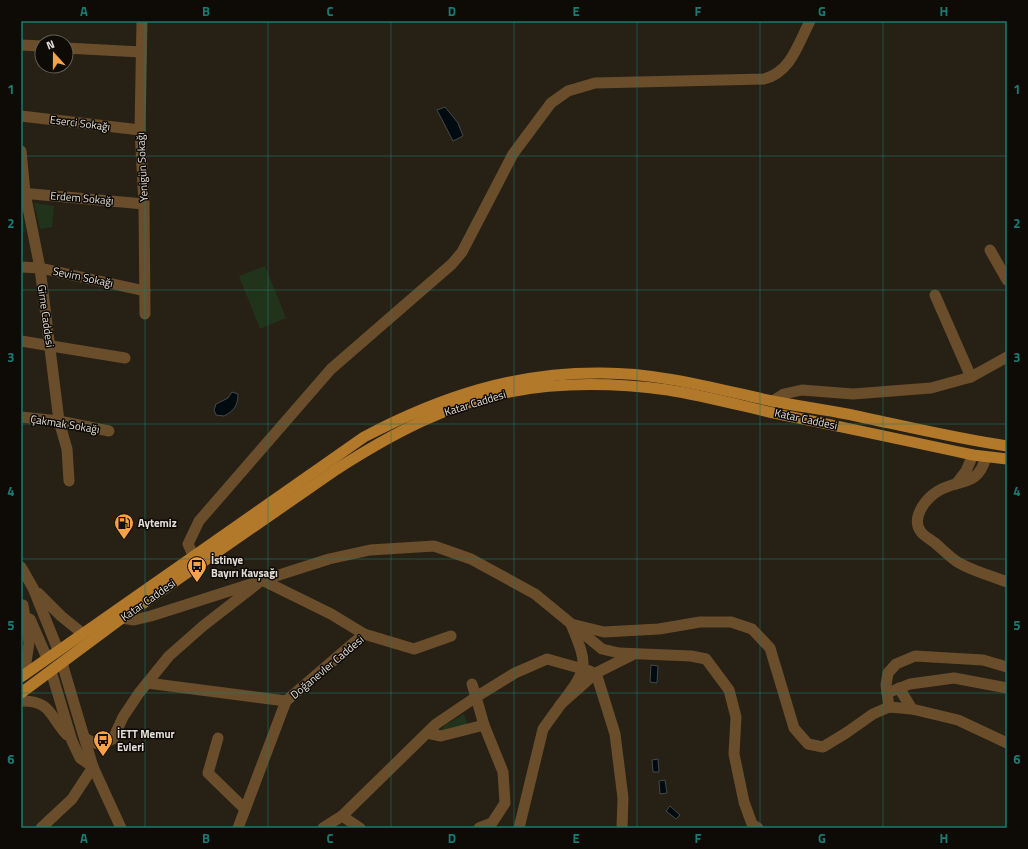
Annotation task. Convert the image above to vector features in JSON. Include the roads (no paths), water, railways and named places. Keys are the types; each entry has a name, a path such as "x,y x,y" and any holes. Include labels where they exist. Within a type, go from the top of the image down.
{"main road":[{"name":"Katar Caddesi","path":"21,693 122,618 196,560 364,437 415,412 444,400 492,386 564,374 629,374 666,378 773,401 817,408 975,441 1007,446"},
{"name":"Katar Caddesi","path":"22,676 82,633 374,445 429,418 467,404 509,392 548,387 607,385 669,390 973,455 1007,459"},
{"path":"973,455 975,441"},
{"path":"986,457 988,443"},
{"path":"58,650 62,663"},
{"path":"47,658 51,671"}],"street":[{"name":"Yenigün Sokağı","path":"142,21 140,130 144,204 145,314"},
{"path":"196,560 188,544 199,521 326,375 452,264 462,252 513,154 550,103 568,91 595,84 764,79 773,77 787,66 810,21"},
{"path":"21,45 34,46"},
{"path":"74,48 141,52"},
{"name":"Eserci Sokağı","path":"21,116 140,130"},
{"name":"Girne Caddesi","path":"21,151 23,193 40,268 51,346 59,421 67,449 69,481"},
{"name":"Erdem Sokağı","path":"23,193 144,204"},
{"path":"990,250 1007,280"},
{"name":"Sevim Sokağı","path":"21,267 40,268 145,291"},
{"path":"935,295 971,377"},
{"path":"21,341 125,358"},
{"path":"773,401 784,394 797,391 853,394 931,388 971,377 1007,357"},
{"name":"Çakmak Sokağı","path":"21,417 59,421 110,431"},
{"path":"956,484 966,472 973,455"},
{"path":"986,457 983,467 972,480 965,483 956,484 935,493 923,505 917,520 920,532 958,562 1007,582"},
{"path":"122,618 134,620 151,616 329,559 370,550 434,546 471,559 535,594 602,649 619,653 691,656 706,660 729,690 736,716 734,754 744,802 752,824 758,828"},
{"path":"21,567 33,588 58,650"},
{"path":"262,580 331,614 364,634"},
{"path":"85,738 94,743 101,744 113,739 123,717 147,683 169,656 203,626 262,580"},
{"path":"33,588 61,616 82,633"},
{"path":"22,603 47,658"},
{"path":"22,603 29,643 22,676"},
{"path":"572,624 604,632 659,629 700,622 731,622 752,629 770,648 794,728 808,744 823,747 846,734 873,714 889,707 912,709 958,720 1007,743"},
{"path":"519,828 543,729 576,683 584,668 583,652 572,624"},
{"name":"Doğanevler Caddesi","path":"238,828 286,702 364,634 414,649 451,636"},
{"path":"561,704 596,673 634,654"},
{"path":"889,707 887,693 888,673 896,664 915,656 983,660 1007,667"},
{"path":"323,828 342,816 436,724 515,673 547,658 584,668 596,673"},
{"path":"62,663 93,767 121,828"},
{"path":"51,671 72,741 80,758 93,767"},
{"path":"596,673 615,734 623,798 622,828"},
{"path":"887,693 910,684 954,678 1007,688"},
{"path":"147,683 286,702"},
{"path":"472,684 484,724 503,772 505,803 492,823 479,828"},
{"path":"899,688 912,709"},
{"path":"21,701 34,701 46,708 72,741"},
{"path":"427,733 442,736 484,724"},
{"path":"218,738 208,773 246,809"},
{"path":"41,828 72,798 93,767"},
{"path":"342,816 360,828"}],"place":[{"name":"Aytemiz","path":"124,540"},
{"name":"İstinye Bayırı Kavşağı","path":"197,583"},
{"name":"İETT Memur Evleri","path":"103,757"}]}
